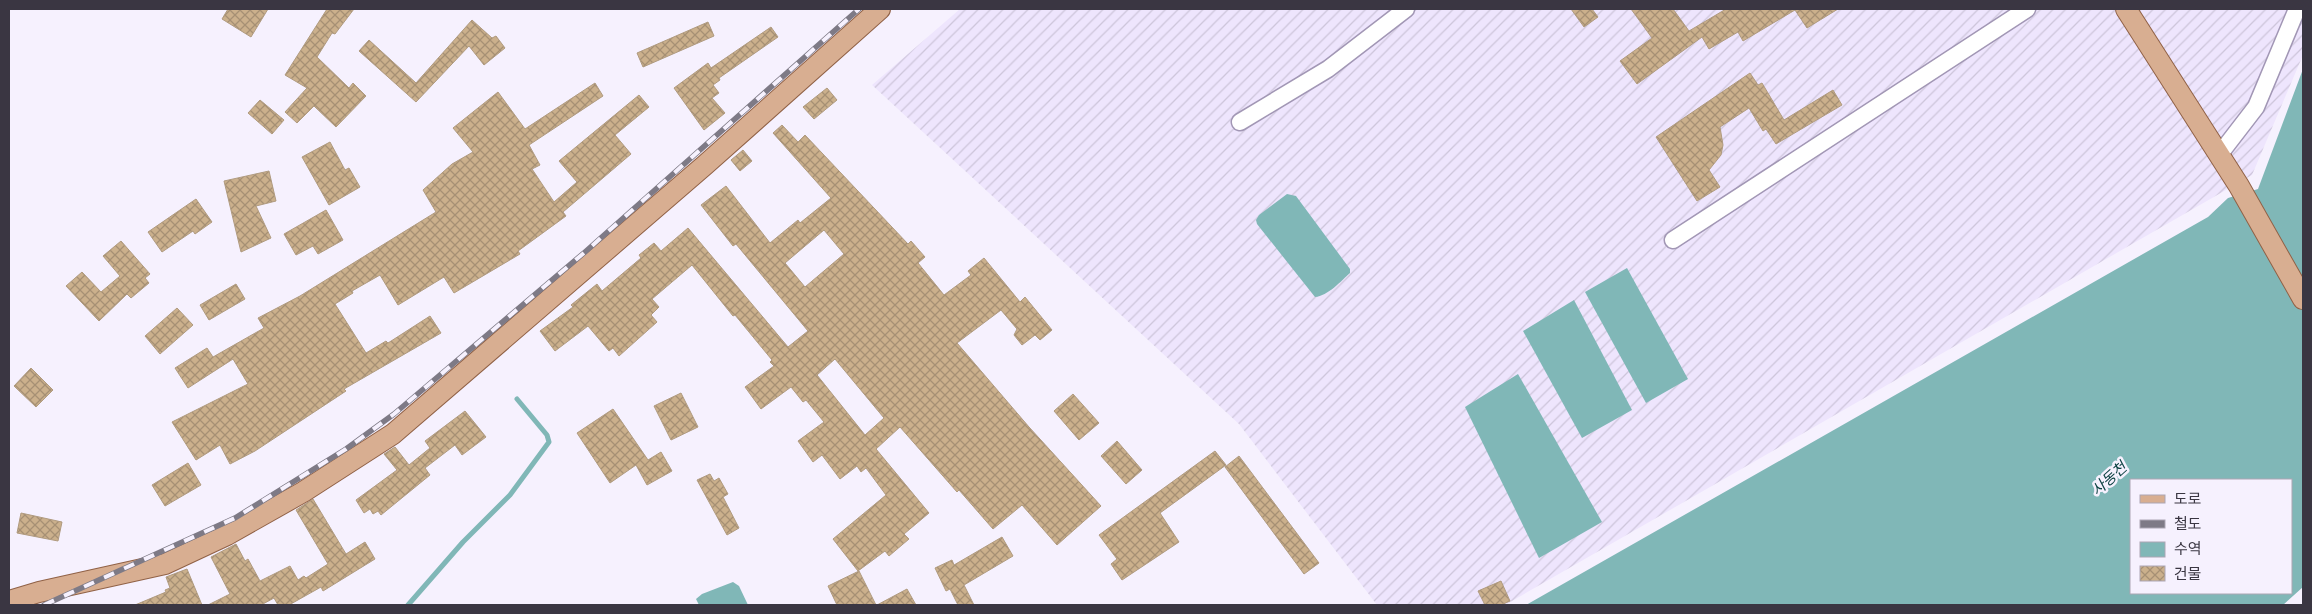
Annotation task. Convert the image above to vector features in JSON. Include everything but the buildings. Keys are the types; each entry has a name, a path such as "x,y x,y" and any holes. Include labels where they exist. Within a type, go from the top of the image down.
{"main road":[{"path":"9,601 39,592 165,564 227,535 303,492 393,434 690,177 880,9"},
{"path":"2126,9 2239,186 2303,299"}],"street":[{"path":"1240,122 1328,69 1406,9"},
{"path":"1673,240 2027,9"},
{"path":"2219,156 2256,107 2297,9"}],"shaded area":[{"path":"960,9 2303,9 2303,55 2252,175 1505,605 1377,605 1239,424 872,85"}],"water":[{"name":"사동천","path":"2303,69 2303,587 2283,605 1526,605 2208,217 2228,198 2258,189"},
{"path":"1287,194 1296,196 1350,269 1350,273 1338,284 1320,296 1315,297 1257,224 1256,220 1259,215"},
{"path":"1627,268 1688,379 1646,403 1585,292"},
{"path":"1574,300 1632,410 1582,438 1523,331"},
{"path":"1518,374 1602,522 1539,558 1465,407"},
{"path":"733,582 739,586 748,605 699,605 696,599 702,594"}],"waterway":[{"path":"408,605 463,542 510,495 549,442 547,435 517,399"}],"railway":[{"path":"44,605 235,518 346,449 394,414 585,252 859,9"}]}
